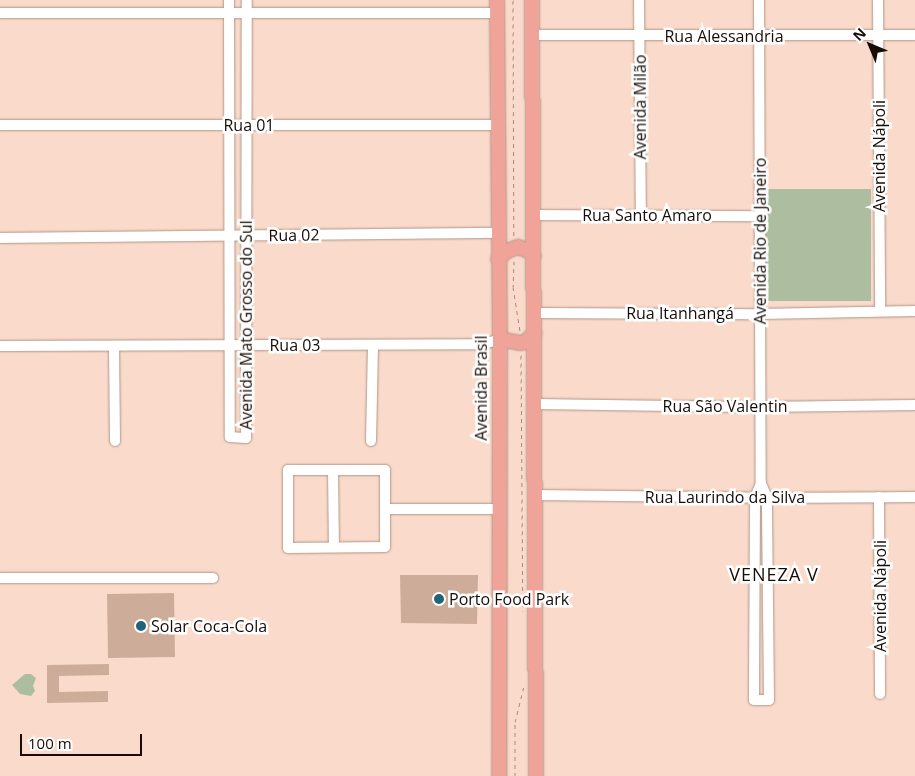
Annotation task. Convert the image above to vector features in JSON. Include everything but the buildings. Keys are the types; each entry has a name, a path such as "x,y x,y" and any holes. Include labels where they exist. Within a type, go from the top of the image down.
{"main road":[{"path":"532,0 536,776"},
{"name":"Avenida Brasil","path":"497,7 500,339 498,510 499,776"},
{"path":"498,259 514,248 523,248 534,256"},
{"path":"500,339 525,342 535,333"}],"street":[{"name":"Avenida Mato Grosso do Sul","path":"229,0 230,437 246,438 247,0"},
{"name":"Avenida Milão","path":"639,0 640,214"},
{"name":"Avenida Rio de Janeiro","path":"759,0 761,483 767,498 769,700 754,700 755,498 761,483"},
{"name":"Avenida Nápoli","path":"878,0 880,311"},
{"path":"0,13 247,13 497,7"},
{"name":"Rua Alessandria","path":"532,35 640,37 915,35"},
{"name":"Rua 01","path":"0,125 497,125"},
{"name":"Rua Santo Amaro","path":"534,215 760,216"},
{"name":"Rua 02","path":"0,238 498,233"},
{"name":"Rua Itanhangá","path":"535,313 759,314 915,311"},
{"name":"Rua 03","path":"0,346 484,344 500,339"},
{"path":"371,441 373,345"},
{"path":"114,346 115,441"},
{"name":"Rua São Valentin","path":"534,404 760,407 915,405"},
{"path":"288,470 385,470 384,509 385,547 288,548 288,470"},
{"path":"333,470 334,547"},
{"name":"Rua Laurindo da Silva","path":"535,495 755,498 915,497"},
{"name":"Avenida Nápoli","path":"879,497 880,694"},
{"path":"384,509 498,510"},
{"path":"0,578 213,578"}],"path":[{"path":"513,0 513,288 520,342 523,616"},
{"path":"515,776 515,722 524,684"}],"green space":[{"path":"765,189 871,189 871,301 766,301"},
{"path":"25,674 31,674 36,678 33,686 35,691 31,696 20,694 12,685"}],"place":[{"name":"Porto Food Park","path":"439,599"},
{"name":"Solar Coca-Cola","path":"141,626"}],"district":[{"name":"VENEZA V","path":"774,574"}]}
